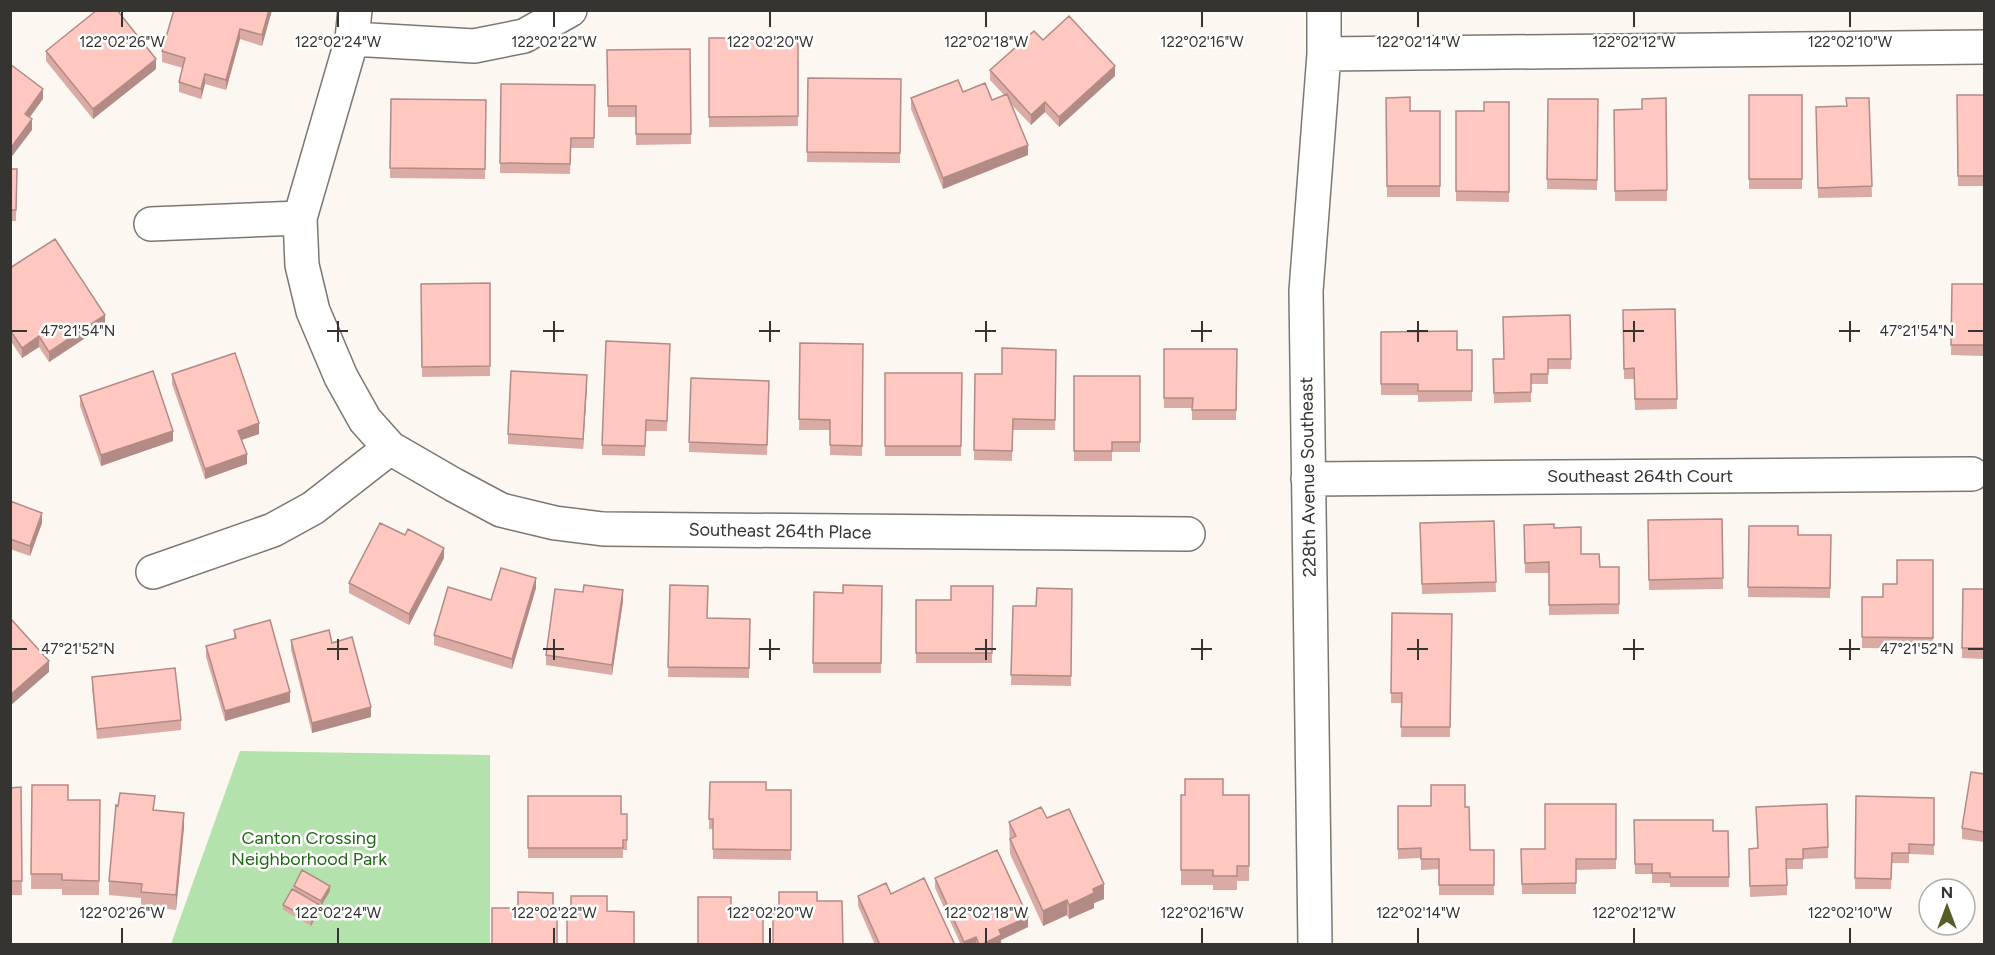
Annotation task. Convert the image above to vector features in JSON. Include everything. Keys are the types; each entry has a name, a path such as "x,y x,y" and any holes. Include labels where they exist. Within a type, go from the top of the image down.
{"street":[{"path":"353,25 474,46 524,36 570,10"},
{"name":"228th Avenue Southeast","path":"1315,945 1306,291 1324,54 1324,10"},
{"name":"Southeast 264th Place","path":"353,25 300,218 302,265 313,311 346,386 365,420 390,448 501,510 555,523 603,529 1188,534"},
{"path":"1324,54 1984,47"},
{"path":"151,224 300,218"},
{"path":"153,572 273,530 313,508 390,448"},
{"name":"Southeast 264th Court","path":"1308,479 1972,474"}],"green space":[{"name":"Canton Crossing Neighborhood Park","path":"240,751 490,755 490,944 171,944"}],"building":[{"path":"97,10 117,10 156,59 93,109 46,51"},
{"path":"174,10 269,10 262,35 240,29 226,80 205,74 201,89 179,82 185,58 162,51"},
{"path":"1069,16 1115,66 1059,117 1045,102 1031,115 990,70 1034,31 1043,40"},
{"path":"709,38 798,38 798,116 709,117"},
{"path":"690,49 691,134 636,134 636,106 608,106 607,50"},
{"path":"10,64 43,89 25,114 32,119 10,149"},
{"path":"808,78 901,79 900,153 807,152"},
{"path":"958,80 963,92 985,83 992,100 1007,94 1028,145 943,178 911,98"},
{"path":"501,84 595,85 594,138 571,138 570,164 500,163"},
{"path":"1749,95 1802,95 1802,179 1749,179"},
{"path":"1957,95 1984,95 1984,176 1958,176"},
{"path":"1410,97 1410,111 1440,111 1440,186 1387,186 1386,98"},
{"path":"1666,98 1667,190 1615,191 1614,110 1642,109 1642,99"},
{"path":"1846,98 1869,98 1872,186 1818,188 1816,107 1847,106"},
{"path":"391,99 486,100 485,169 390,168"},
{"path":"1548,99 1598,99 1597,180 1547,179"},
{"path":"1484,102 1509,102 1509,192 1456,191 1456,111 1484,111"},
{"path":"10,169 17,169 16,210 10,210"},
{"path":"55,239 105,315 49,352 39,336 22,348 10,330 10,268"},
{"path":"490,283 490,366 422,367 421,284"},
{"path":"1952,284 1984,284 1984,345 1951,345"},
{"path":"1675,309 1677,399 1635,399 1634,368 1624,369 1623,310"},
{"path":"1570,315 1571,359 1548,359 1548,374 1531,374 1531,392 1494,393 1493,359 1504,359 1503,317"},
{"path":"1457,331 1457,350 1472,350 1472,391 1418,391 1418,384 1381,384 1381,332"},
{"path":"606,341 670,344 667,421 646,420 645,446 602,445"},
{"path":"800,343 863,344 862,446 830,445 830,420 799,419"},
{"path":"1002,348 1056,350 1055,420 1013,419 1012,451 974,450 975,374 1002,374"},
{"path":"1164,349 1237,349 1236,410 1192,410 1193,398 1164,398"},
{"path":"235,353 259,423 238,431 247,454 205,469 172,374"},
{"path":"153,371 173,431 101,455 80,396"},
{"path":"511,371 587,375 583,439 508,434"},
{"path":"885,373 962,373 961,446 885,446"},
{"path":"1074,376 1140,376 1140,442 1112,442 1112,451 1074,451"},
{"path":"691,378 769,381 767,445 689,442"},
{"path":"10,501 42,513 30,546 10,539"},
{"path":"1722,519 1723,578 1649,580 1648,520"},
{"path":"1494,521 1496,582 1422,584 1420,523"},
{"path":"380,523 405,535 408,529 444,548 409,614 349,583"},
{"path":"1554,524 1554,528 1581,527 1581,554 1599,554 1600,567 1619,567 1619,604 1549,605 1549,562 1525,563 1524,525"},
{"path":"1749,526 1798,526 1798,535 1831,535 1830,588 1748,587"},
{"path":"1897,560 1933,560 1933,638 1862,637 1862,597 1883,597 1883,584 1897,584"},
{"path":"501,568 536,578 512,659 434,635 448,587 491,600"},
{"path":"584,585 623,590 612,665 546,655 555,589 583,592"},
{"path":"670,585 708,586 707,618 750,619 749,668 668,667"},
{"path":"843,585 882,586 881,663 813,663 814,592 843,593"},
{"path":"951,586 993,586 992,653 916,653 916,600 951,600"},
{"path":"1037,588 1072,589 1071,676 1011,675 1013,606 1036,606"},
{"path":"1963,589 1984,589 1984,648 1962,648"},
{"path":"1392,613 1452,614 1450,727 1401,727 1402,693 1391,693"},
{"path":"10,618 49,661 10,695"},
{"path":"270,620 290,692 225,711 206,646 236,638 234,630"},
{"path":"329,630 332,643 352,637 371,707 312,723 291,640"},
{"path":"175,668 181,720 97,729 92,677"},
{"path":"1971,772 1984,774 1984,832 1962,828"},
{"path":"1185,779 1223,779 1223,795 1249,795 1249,866 1237,866 1237,876 1213,876 1213,870 1181,870 1181,795 1185,795"},
{"path":"710,782 766,782 766,790 791,790 791,850 713,849 713,819 709,819"},
{"path":"32,785 68,785 68,800 100,800 99,881 62,880 62,874 31,874"},
{"path":"1431,785 1465,785 1465,807 1469,807 1470,850 1494,850 1494,885 1439,885 1439,859 1421,859 1421,848 1398,849 1398,806 1431,806"},
{"path":"21,787 22,881 10,881 10,788"},
{"path":"120,793 155,796 153,810 184,813 176,895 141,892 142,884 109,881 116,805 118,806"},
{"path":"528,796 621,796 621,814 627,814 627,840 623,840 623,848 528,848"},
{"path":"1856,796 1934,798 1934,845 1909,844 1909,853 1892,853 1891,879 1855,878"},
{"path":"1545,804 1616,804 1616,859 1576,859 1576,883 1522,884 1521,849 1545,849"},
{"path":"1827,804 1828,847 1803,849 1803,859 1786,859 1787,885 1750,886 1749,849 1758,848 1756,807"},
{"path":"1041,807 1047,818 1069,809 1104,884 1093,889 1094,893 1069,905 1067,900 1043,911 1010,839 1016,836 1009,822"},
{"path":"1634,820 1713,820 1713,831 1728,831 1729,877 1670,877 1670,873 1652,873 1652,864 1635,864"},
{"path":"997,850 1028,917 999,930 1001,935 981,945 976,937 964,942 935,878"},
{"path":"302,870 330,886 321,901 294,886"},
{"path":"924,878 955,945 880,945 858,896 886,883 891,894"},
{"path":"292,889 320,905 311,920 283,905"},
{"path":"518,892 553,893 553,907 557,907 557,945 492,945 492,908 518,908"},
{"path":"779,892 817,892 817,901 842,901 843,945 773,945 773,906 779,906"},
{"path":"571,896 607,896 607,911 634,912 634,945 567,945 567,912 571,912"},
{"path":"698,897 731,897 731,908 763,908 763,945 698,945"}]}
